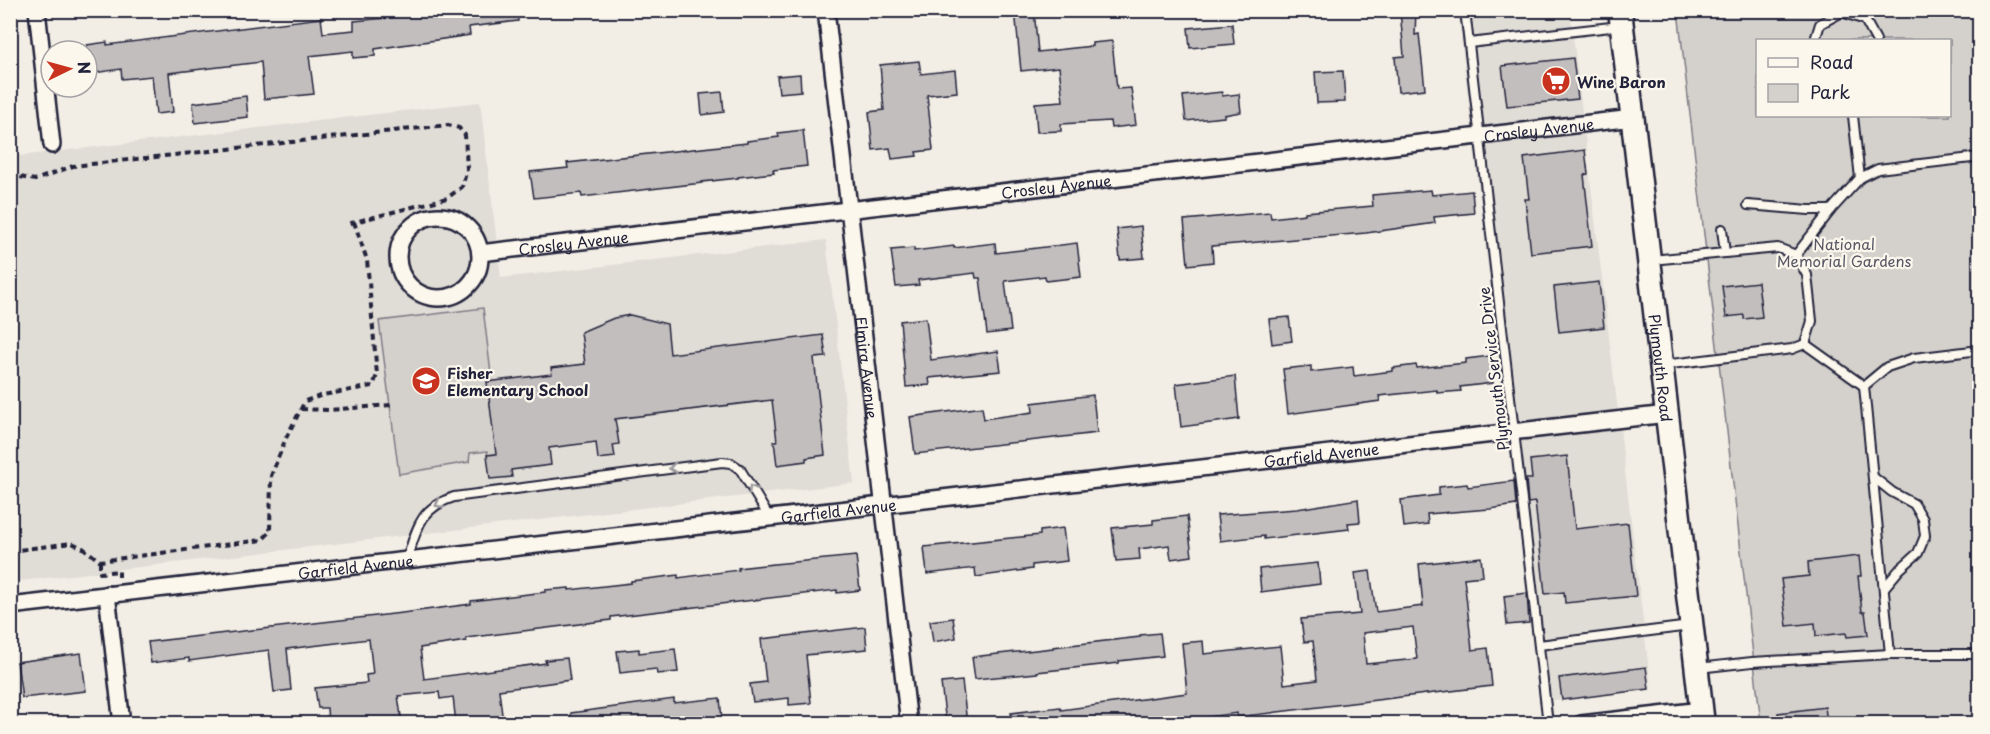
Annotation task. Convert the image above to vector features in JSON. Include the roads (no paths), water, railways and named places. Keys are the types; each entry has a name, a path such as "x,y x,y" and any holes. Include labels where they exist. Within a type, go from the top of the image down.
{"main road":[{"name":"Plymouth Road","path":"1621,18 1702,717"}],"street":[{"path":"37,10 52,145"},
{"name":"Elmira Avenue","path":"826,10 909,723"},
{"name":"Crosley Avenue","path":"480,253 1633,118"},
{"path":"429,216 456,219 468,228 476,239 480,253 480,274 460,293 446,298 432,298 419,294 407,285 400,273 397,259 399,245 405,232 416,222 429,216"},
{"name":"Garfield Avenue","path":"10,606 1667,414"},
{"path":"107,594 122,723"},
{"path":"1581,723 1702,717"}],"lane":[{"name":"Plymouth Service Drive","path":"1465,10 1548,723"},
{"path":"1815,39 1820,24 1841,11 1865,20 1875,39"},
{"path":"1469,43 1621,18"},
{"path":"1852,117 1860,178"},
{"path":"1796,255 1831,210 1860,178 1878,169 1980,157"},
{"path":"1748,205 1831,210"},
{"path":"1722,229 1725,253"},
{"path":"1649,261 1778,248 1796,255 1807,274 1812,321 1805,344"},
{"path":"1661,365 1792,349 1805,344"},
{"path":"1805,344 1864,386 1890,654"},
{"path":"1864,386 1887,367 1914,358 1980,350"},
{"path":"407,559 420,521 427,511 439,502 454,497 722,462 731,463 740,469 769,517"},
{"path":"1873,477 1892,492 1914,504 1923,519 1925,536 1918,553 1884,588"},
{"path":"1539,645 1692,626"},
{"path":"1697,668 1752,662 1890,654 1980,654"}],"place":[{"name":"Wine Baron","path":"1556,81"},
{"name":"Fisher Elementary School","path":"426,381"}],"park label":[{"name":"National Memorial Gardens","path":"1844,252"}]}
